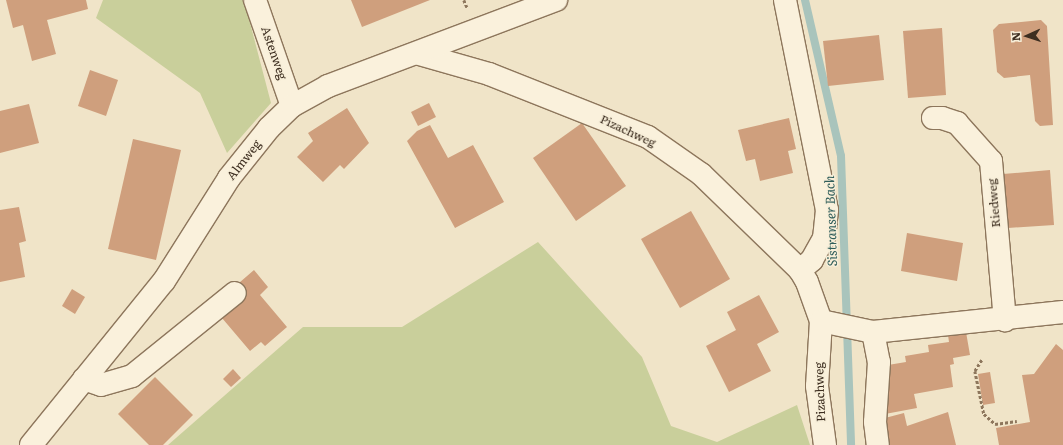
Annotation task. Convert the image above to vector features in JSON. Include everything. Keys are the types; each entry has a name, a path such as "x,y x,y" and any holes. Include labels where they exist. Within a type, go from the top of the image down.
{"street":[{"name":"Astenweg","path":"256,0 292,106"},
{"name":"Almweg","path":"31,445 164,281 230,178 269,128 292,106 328,86 419,54 556,0"},
{"path":"785,0 827,210 824,238 812,260 800,270"},
{"name":"Pizachweg","path":"419,54 489,74 648,137 701,174 800,270 827,322 817,386 824,445"},
{"name":"Riedweg","path":"933,118 942,118 957,123 991,161 1005,320"},
{"path":"84,380 101,385 132,376 236,293"},
{"path":"827,322 865,331 1005,320 1063,312"},
{"path":"865,331 879,362 875,422 878,445"}],"path":[{"path":"982,360 975,371 984,414 995,424 1017,421"}],"green space":[{"path":"103,0 244,0 271,103 227,153 200,93 96,18"},
{"path":"538,242 642,357 671,426 717,442 797,405 810,445 168,445 303,327 402,327"}],"building":[{"path":"6,0 86,0 88,9 47,20 56,54 32,61 23,25 13,28"},
{"path":"351,0 430,0 362,27"},
{"path":"1041,20 1047,26 1053,125 1040,126 1035,121 1030,75 1004,78 997,72 993,30 999,24"},
{"path":"942,28 946,95 908,98 903,31"},
{"path":"879,35 884,80 828,86 823,41"},
{"path":"90,70 118,80 106,116 78,106"},
{"path":"429,103 436,117 418,126 411,112"},
{"path":"29,104 39,143 0,153 0,111"},
{"path":"347,108 369,143 344,169 340,165 323,182 297,157 313,141 308,133"},
{"path":"789,118 796,149 788,151 793,173 760,181 755,159 746,161 738,130"},
{"path":"582,123 626,186 576,221 533,158"},
{"path":"430,125 448,158 473,145 504,202 455,228 407,141 417,131"},
{"path":"133,139 181,150 156,260 108,249"},
{"path":"1050,170 1054,225 1008,228 1003,174"},
{"path":"19,207 26,241 19,243 25,277 0,282 0,210"},
{"path":"691,211 730,279 680,308 641,239"},
{"path":"907,233 963,243 957,281 901,271"},
{"path":"254,270 268,287 260,295 287,327 265,346 261,342 250,351 222,318 242,300 232,289"},
{"path":"72,289 85,297 75,314 62,306"},
{"path":"759,295 779,332 757,344 771,371 729,392 706,346 736,330 727,312"},
{"path":"966,332 970,355 953,358 954,364 950,365 953,387 914,394 917,408 885,414 888,365 906,362 905,356 929,352 928,345 949,342 948,335"},
{"path":"1056,344 1063,350 1063,445 999,445 996,428 1030,422 1022,375 1034,374"},
{"path":"233,369 241,378 231,387 223,379"},
{"path":"990,372 995,403 983,405 978,374"},
{"path":"155,377 193,415 163,445 149,445 118,414"},
{"path":"948,412 956,445 887,445 885,418 904,413 907,426"}],"waterway":[{"name":"Sistranser Bach","path":"805,0 841,156 851,445"}]}
